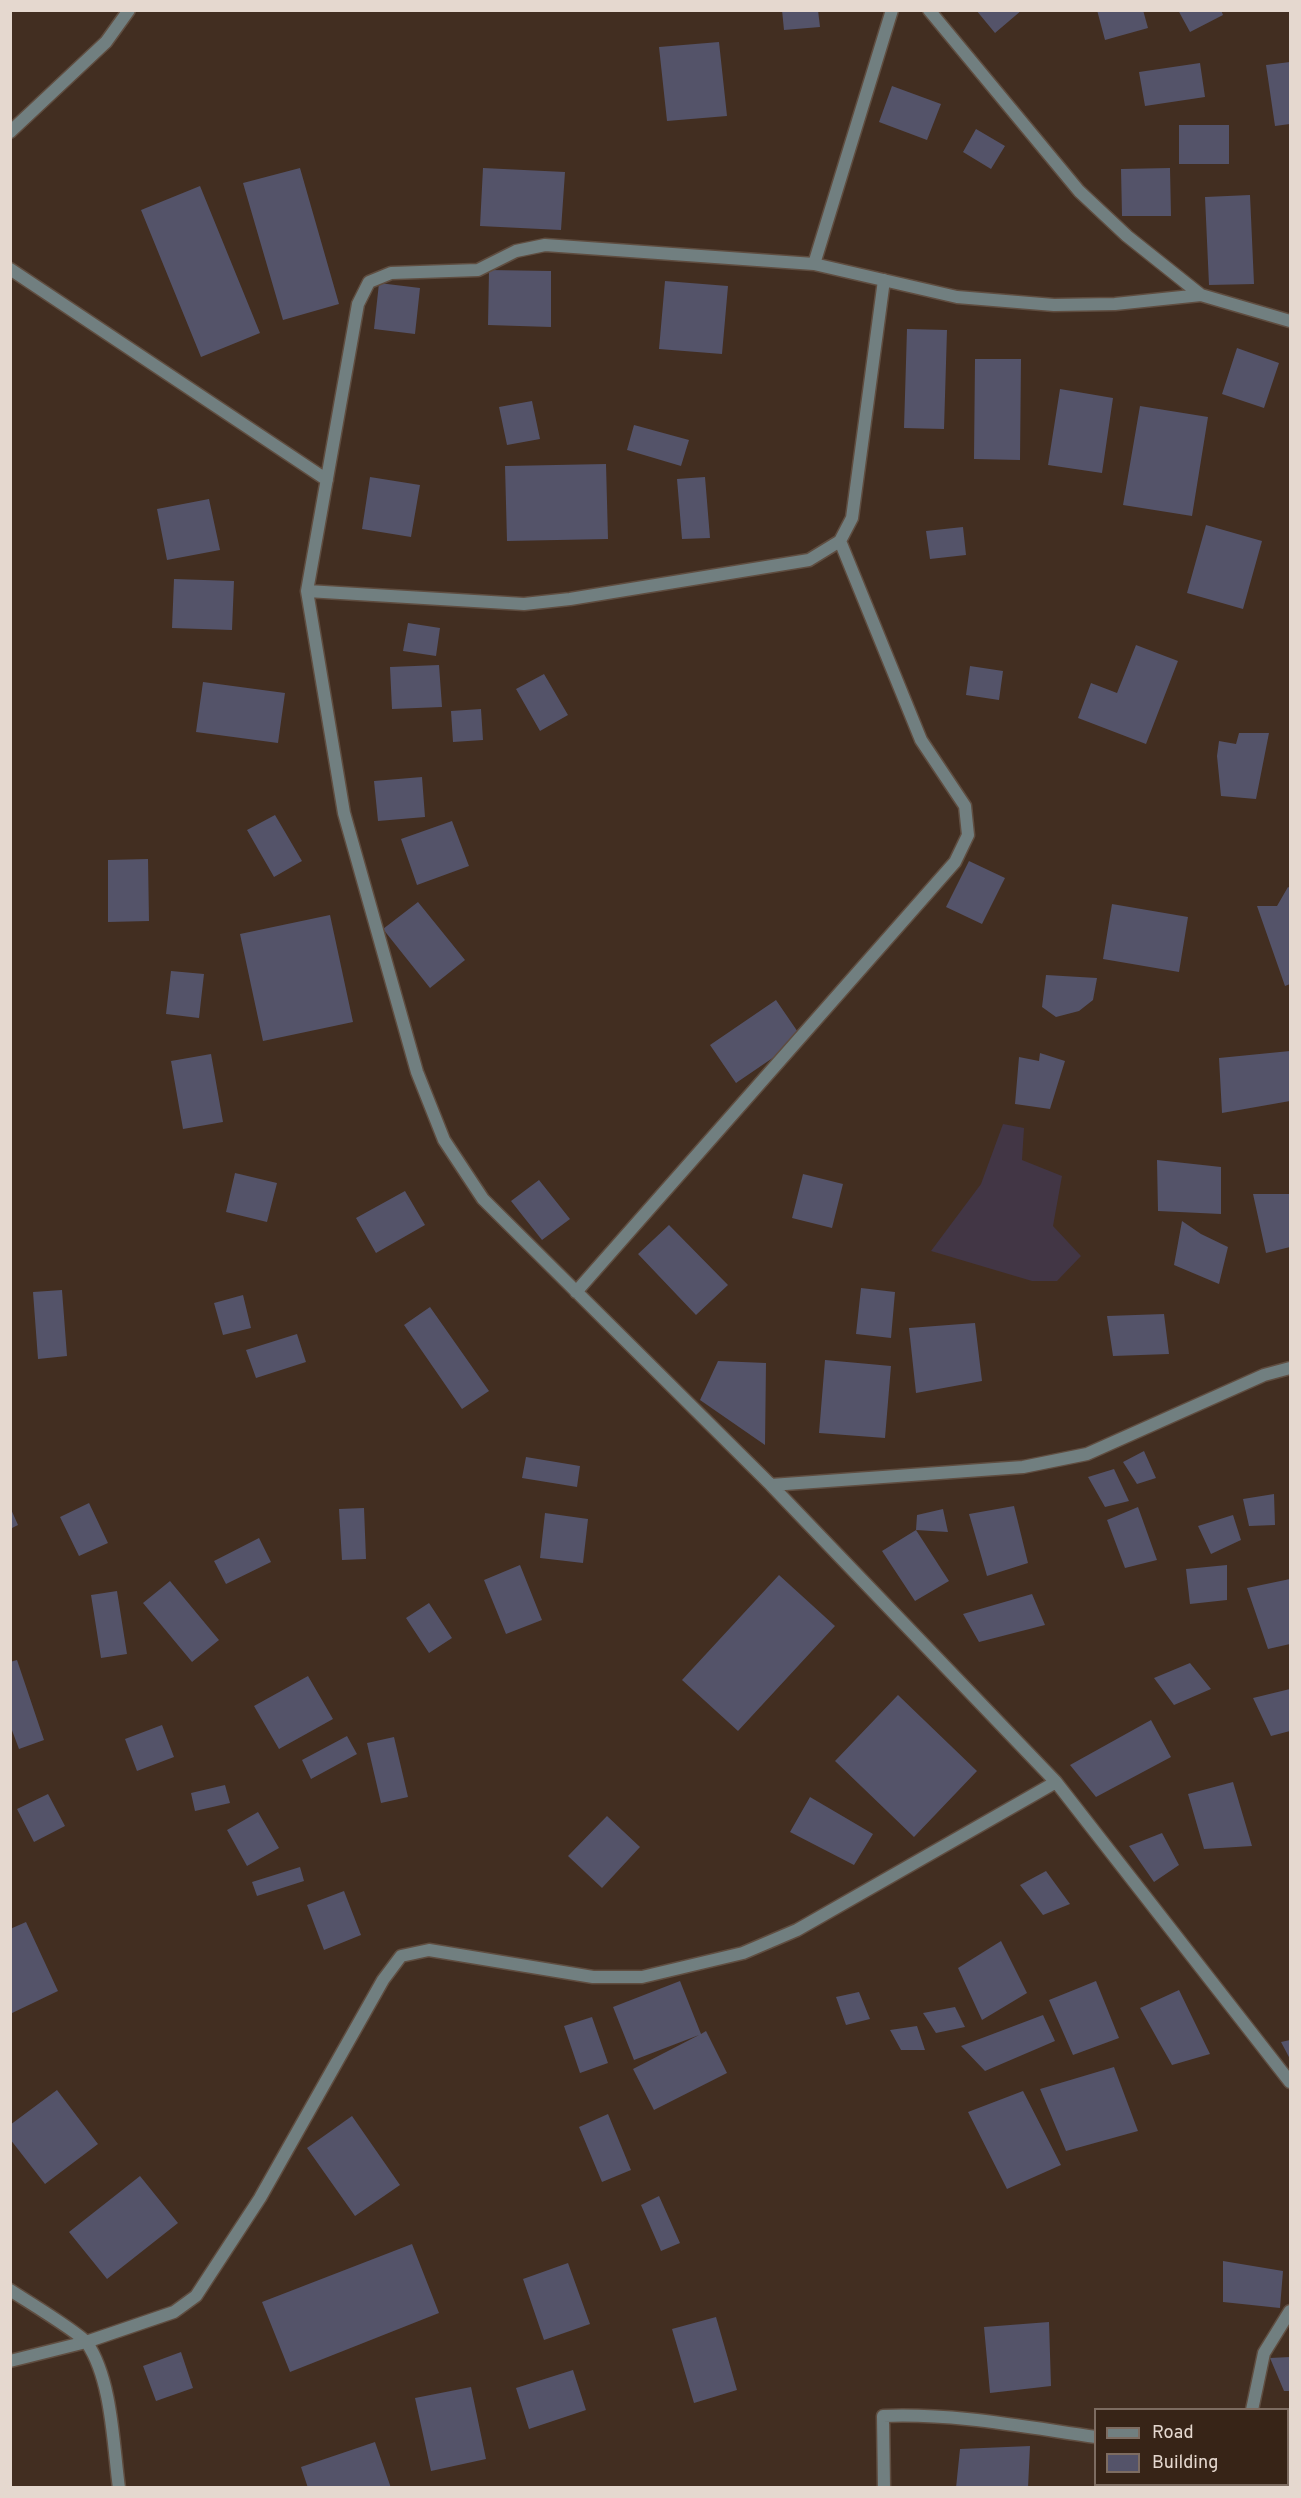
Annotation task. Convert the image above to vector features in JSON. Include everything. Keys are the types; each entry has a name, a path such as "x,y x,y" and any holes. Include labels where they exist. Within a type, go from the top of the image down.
{"street":[{"path":"10,132 106,42 129,10"},
{"path":"814,264 892,10"},
{"path":"929,10 1079,191 1127,236 1201,295"},
{"path":"1290,321 1201,295 1115,304 1054,305 957,297 814,264 545,245 516,251 478,270 391,273 369,282 358,304 307,591 344,813 417,1072 444,1140 483,1199 771,1485 1056,1782 1290,2082"},
{"path":"10,269 327,480"},
{"path":"307,591 524,604 570,599 809,560 840,541 852,518 884,280"},
{"path":"576,1292 955,862 968,835 965,806 921,740 840,541"},
{"path":"771,1485 1023,1467 1087,1454 1264,1376 1290,1368"},
{"path":"10,2361 86,2342 174,2312 196,2296 261,2198 383,1980 401,1956 429,1950 593,1977 642,1977 743,1953 797,1930 1056,1782"},
{"path":"10,2290 86,2342 99,2369 107,2398 119,2487"},
{"path":"1252,2408 1264,2354 1290,2311"},
{"path":"884,2487 883,2416 910,2415 987,2422 1094,2437"}],"shaded area":[{"path":"1003,1124 1024,1128 1022,1160 1062,1176 1053,1226 1081,1256 1057,1281 1032,1281 931,1251 981,1184"}],"building":[{"path":"782,10 818,10 820,27 784,30"},
{"path":"976,10 1022,10 995,33"},
{"path":"1097,10 1143,10 1148,28 1105,40"},
{"path":"1178,10 1221,10 1223,15 1190,32"},
{"path":"719,42 727,116 667,121 659,47"},
{"path":"1290,62 1290,124 1275,126 1266,65"},
{"path":"1200,63 1205,97 1145,106 1139,72"},
{"path":"892,86 941,104 927,140 879,122"},
{"path":"1179,125 1229,125 1229,164 1179,164"},
{"path":"976,129 1005,146 991,169 963,152"},
{"path":"300,168 339,304 283,320 243,183"},
{"path":"483,168 565,172 561,230 480,226"},
{"path":"1170,168 1171,216 1122,216 1121,169"},
{"path":"200,186 260,333 201,357 141,210"},
{"path":"1250,195 1254,284 1209,285 1205,197"},
{"path":"489,270 551,271 551,327 488,325"},
{"path":"665,281 728,286 722,354 659,349"},
{"path":"379,283 420,288 415,334 374,329"},
{"path":"907,329 947,330 944,429 904,428"},
{"path":"1237,348 1279,363 1264,408 1222,394"},
{"path":"975,359 1021,359 1020,460 974,459"},
{"path":"1060,389 1113,398 1102,473 1048,465"},
{"path":"532,401 540,439 507,445 499,407"},
{"path":"1140,406 1208,417 1192,516 1123,505"},
{"path":"634,425 689,440 681,466 627,450"},
{"path":"606,464 608,539 507,541 505,466"},
{"path":"370,477 420,485 411,537 362,529"},
{"path":"705,477 710,538 682,539 677,479"},
{"path":"209,499 220,550 167,560 157,509"},
{"path":"1206,525 1262,541 1243,609 1187,593"},
{"path":"963,527 966,555 930,559 926,531"},
{"path":"174,579 234,581 232,630 172,628"},
{"path":"408,623 440,628 436,656 403,651"},
{"path":"1136,645 1178,661 1146,744 1078,718 1091,683 1117,693"},
{"path":"439,665 442,707 392,709 390,667"},
{"path":"970,666 1003,671 999,700 966,695"},
{"path":"544,674 568,715 540,731 516,689"},
{"path":"203,682 285,693 278,743 196,732"},
{"path":"481,709 483,740 453,742 451,711"},
{"path":"1239,733 1269,733 1256,799 1221,796 1217,756 1219,741 1236,744"},
{"path":"422,777 425,817 378,821 374,781"},
{"path":"275,815 302,861 274,877 247,830"},
{"path":"452,821 469,866 417,885 401,839"},
{"path":"148,859 149,921 108,922 108,860"},
{"path":"969,861 1005,878 982,924 946,907"},
{"path":"1288,887 1290,888 1290,984 1285,986 1257,906 1277,906"},
{"path":"418,902 465,960 430,988 383,929"},
{"path":"1112,904 1188,917 1179,972 1103,959"},
{"path":"330,915 353,1022 263,1041 240,934"},
{"path":"171,971 204,974 199,1018 166,1014"},
{"path":"1046,975 1097,978 1093,1000 1079,1011 1056,1017 1042,1007"},
{"path":"776,1000 802,1038 736,1083 710,1045"},
{"path":"1290,1051 1290,1101 1222,1113 1219,1058"},
{"path":"1040,1053 1065,1061 1050,1109 1015,1104 1019,1057 1039,1061"},
{"path":"211,1054 223,1122 183,1129 171,1061"},
{"path":"1157,1160 1221,1167 1221,1214 1158,1211"},
{"path":"235,1173 277,1183 267,1222 226,1212"},
{"path":"803,1174 843,1184 832,1228 792,1218"},
{"path":"539,1180 570,1219 542,1240 511,1201"},
{"path":"405,1191 425,1225 376,1253 356,1218"},
{"path":"1253,1194 1290,1194 1290,1247 1266,1253"},
{"path":"1182,1221 1201,1234 1228,1247 1219,1284 1174,1265"},
{"path":"669,1225 728,1285 696,1315 638,1254"},
{"path":"861,1288 895,1292 891,1338 856,1334"},
{"path":"62,1290 67,1356 38,1359 33,1292"},
{"path":"243,1295 251,1328 223,1335 214,1303"},
{"path":"430,1307 489,1391 462,1409 404,1325"},
{"path":"1164,1314 1169,1354 1113,1356 1107,1316"},
{"path":"975,1323 982,1381 916,1393 909,1328"},
{"path":"297,1334 306,1362 256,1378 246,1350"},
{"path":"825,1360 891,1366 885,1438 819,1433"},
{"path":"718,1361 766,1363 765,1445 700,1400"},
{"path":"1144,1451 1156,1478 1137,1484 1123,1462"},
{"path":"526,1457 580,1466 577,1487 522,1478"},
{"path":"1114,1469 1129,1501 1105,1507 1088,1477"},
{"path":"1274,1494 1275,1525 1249,1526 1243,1499"},
{"path":"89,1503 108,1543 79,1556 60,1517"},
{"path":"1014,1506 1028,1563 987,1576 969,1514"},
{"path":"10,1507 18,1525 10,1529"},
{"path":"1138,1507 1157,1560 1125,1568 1107,1520"},
{"path":"364,1508 366,1559 342,1560 339,1509"},
{"path":"943,1509 948,1532 916,1530 917,1515"},
{"path":"545,1513 588,1519 583,1563 540,1558"},
{"path":"1233,1515 1241,1540 1211,1554 1198,1526"},
{"path":"916,1530 949,1581 915,1601 882,1551"},
{"path":"259,1538 271,1562 226,1584 214,1561"},
{"path":"520,1565 542,1620 506,1634 484,1580"},
{"path":"1227,1565 1227,1600 1190,1604 1186,1569"},
{"path":"779,1575 835,1626 738,1731 682,1680"},
{"path":"1290,1579 1290,1644 1268,1649 1247,1588"},
{"path":"170,1581 219,1640 192,1662 143,1603"},
{"path":"117,1591 127,1654 101,1658 91,1595"},
{"path":"1032,1594 1045,1625 979,1642 963,1614"},
{"path":"429,1603 452,1638 429,1653 406,1618"},
{"path":"17,1660 44,1740 19,1749 10,1725 10,1662"},
{"path":"1190,1663 1211,1689 1174,1705 1154,1678"},
{"path":"308,1676 333,1719 279,1749 254,1706"},
{"path":"1290,1689 1290,1731 1271,1736 1253,1698"},
{"path":"898,1695 977,1771 914,1837 835,1761"},
{"path":"1151,1720 1171,1757 1096,1797 1070,1765"},
{"path":"162,1725 174,1757 137,1771 125,1739"},
{"path":"347,1736 357,1754 311,1779 302,1760"},
{"path":"394,1737 408,1797 381,1803 367,1743"},
{"path":"1233,1782 1252,1846 1204,1849 1188,1794"},
{"path":"225,1785 230,1803 195,1811 191,1793"},
{"path":"48,1794 65,1826 34,1842 17,1809"},
{"path":"810,1797 873,1834 854,1865 790,1832"},
{"path":"258,1812 279,1848 247,1866 227,1830"},
{"path":"607,1816 640,1847 602,1888 568,1856"},
{"path":"1162,1833 1179,1865 1154,1882 1129,1846"},
{"path":"300,1867 304,1881 257,1896 252,1882"},
{"path":"1046,1871 1070,1904 1043,1915 1020,1885"},
{"path":"344,1891 361,1935 324,1950 307,1905"},
{"path":"26,1922 58,1991 10,2014 10,1929"},
{"path":"1001,1941 1027,1993 982,2020 958,1968"},
{"path":"680,1981 701,2034 706,2031 727,2073 654,2110 633,2069 699,2035 634,2060 613,2007"},
{"path":"1096,1981 1119,2038 1073,2055 1049,2000"},
{"path":"1179,1990 1210,2054 1172,2065 1140,2008"},
{"path":"859,1992 870,2019 846,2025 836,1997"},
{"path":"955,2007 965,2027 936,2033 923,2013"},
{"path":"1043,2015 1055,2041 985,2071 961,2046"},
{"path":"592,2017 608,2063 580,2073 564,2026"},
{"path":"917,2026 925,2050 901,2050 890,2030"},
{"path":"1290,2040 1290,2059 1281,2042"},
{"path":"1114,2067 1138,2131 1066,2151 1040,2089"},
{"path":"57,2090 98,2144 45,2184 10,2139 10,2125"},
{"path":"1023,2091 1061,2165 1007,2189 968,2112"},
{"path":"608,2114 631,2170 602,2182 579,2127"},
{"path":"352,2116 400,2185 355,2216 307,2148"},
{"path":"140,2176 178,2223 107,2279 69,2232"},
{"path":"659,2196 680,2243 661,2251 641,2205"},
{"path":"412,2244 439,2313 290,2372 262,2302"},
{"path":"1223,2261 1283,2271 1280,2308 1223,2302"},
{"path":"568,2263 590,2324 544,2340 523,2279"},
{"path":"716,2317 737,2390 694,2403 672,2329"},
{"path":"1049,2322 1051,2386 990,2393 984,2327"},
{"path":"181,2352 193,2388 156,2401 143,2366"},
{"path":"1290,2357 1290,2391 1284,2391 1270,2358"},
{"path":"573,2370 586,2410 529,2429 516,2388"},
{"path":"471,2387 486,2459 431,2471 415,2398"},
{"path":"375,2442 391,2488 308,2488 301,2467"},
{"path":"1030,2446 1028,2488 956,2488 960,2449"}]}
